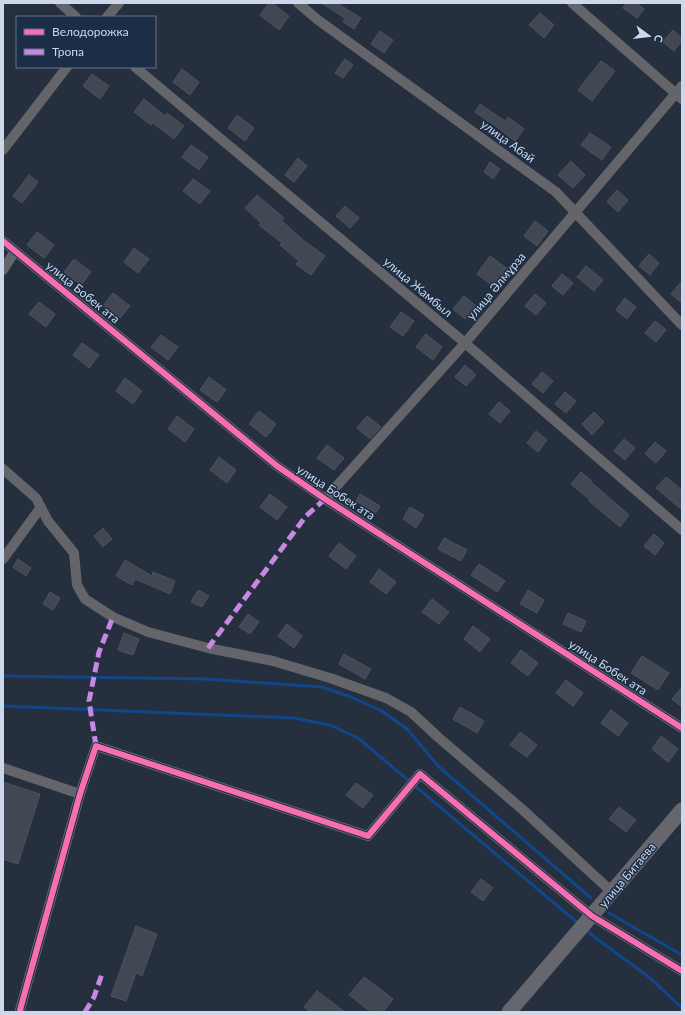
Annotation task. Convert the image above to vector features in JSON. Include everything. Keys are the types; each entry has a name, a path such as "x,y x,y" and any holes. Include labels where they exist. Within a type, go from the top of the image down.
{"street":[{"path":"60,3 75,16"},
{"path":"108,16 119,3"},
{"name":"улица Абай","path":"298,3 318,20 556,192 682,325"},
{"path":"572,3 680,93"},
{"path":"3,150 66,68"},
{"name":"улица Жамбыл","path":"136,68 466,343 682,530"},
{"name":"улица Әлмұрза","path":"325,499 466,343 575,213 680,93"},
{"name":"улица Бобек ата","path":"3,241 277,466 325,499 682,728"},
{"path":"3,270 15,251"},
{"path":"3,469 36,498 48,521 74,553 77,585 85,599 113,616 148,632 208,648 273,661 330,678 386,698 411,712 523,810 612,892"},
{"path":"3,559 41,507"},
{"path":"20,1012 80,794 96,746 368,836 420,774 592,916 682,971"},
{"path":"3,768 80,794"},
{"name":"улица Битаева","path":"509,1012 682,810"}],"building":[{"path":"269,3 272,3 289,16 279,30 260,15"},
{"path":"321,3 337,3 361,18 354,29 343,22 345,18"},
{"path":"626,3 636,3 644,9 637,18 623,8"},
{"path":"540,13 554,25 544,38 529,25"},
{"path":"673,30 682,38 682,41 674,51 663,42"},
{"path":"380,31 393,40 384,53 371,44"},
{"path":"345,59 353,65 343,78 335,73"},
{"path":"601,61 615,71 592,101 578,90"},
{"path":"182,69 199,82 190,95 173,82"},
{"path":"92,74 109,86 100,99 83,86"},
{"path":"144,99 165,116 167,113 184,126 174,139 153,123 151,125 134,112"},
{"path":"480,104 505,121 508,117 524,129 515,141 475,112"},
{"path":"237,115 254,128 245,141 228,128"},
{"path":"590,133 611,147 602,160 581,145"},
{"path":"191,145 208,157 199,170 182,157"},
{"path":"298,158 307,166 294,182 285,175"},
{"path":"571,161 585,175 573,188 558,175"},
{"path":"490,162 500,169 493,179 484,172"},
{"path":"29,175 38,182 22,203 13,196"},
{"path":"193,179 210,191 200,204 183,191"},
{"path":"617,190 628,200 618,212 607,202"},
{"path":"257,195 284,218 282,221 303,240 325,256 311,275 296,264 299,261 280,245 282,243 259,225 261,223 245,208"},
{"path":"345,206 359,218 350,228 336,216"},
{"path":"535,221 548,231 537,246 524,236"},
{"path":"37,232 54,245 44,258 27,245"},
{"path":"134,248 149,259 138,273 124,262"},
{"path":"649,254 659,263 650,275 639,266"},
{"path":"490,256 509,270 495,288 477,274"},
{"path":"74,259 91,272 81,285 64,272"},
{"path":"586,266 603,280 594,291 577,277"},
{"path":"562,274 573,283 563,295 552,286"},
{"path":"682,281 682,303 671,294"},
{"path":"113,293 130,306 120,318 103,306"},
{"path":"535,294 546,303 536,315 525,306"},
{"path":"464,296 476,306 465,319 453,309"},
{"path":"625,298 636,307 627,319 616,310"},
{"path":"39,302 55,314 46,327 29,314"},
{"path":"401,312 414,321 403,336 390,327"},
{"path":"655,321 666,330 656,342 645,333"},
{"path":"426,334 442,347 433,360 416,347"},
{"path":"161,335 178,347 168,360 151,347"},
{"path":"82,343 99,355 89,368 73,355"},
{"path":"465,365 476,375 466,386 455,377"},
{"path":"542,372 553,381 543,393 532,384"},
{"path":"209,377 226,390 217,402 200,390"},
{"path":"125,378 142,391 133,404 116,391"},
{"path":"565,392 576,401 566,413 555,404"},
{"path":"499,402 510,411 500,423 489,414"},
{"path":"259,411 276,424 266,437 249,424"},
{"path":"594,412 604,422 592,435 582,424"},
{"path":"177,416 194,429 185,442 168,429"},
{"path":"367,416 381,427 370,439 357,428"},
{"path":"536,431 547,440 538,452 527,443"},
{"path":"624,439 635,448 625,460 614,451"},
{"path":"655,442 666,451 656,463 645,454"},
{"path":"327,445 344,458 334,470 317,458"},
{"path":"219,457 236,470 227,483 210,470"},
{"path":"581,472 629,515 620,527 571,484"},
{"path":"666,477 682,490 682,510 656,488"},
{"path":"270,494 287,507 277,520 260,507"},
{"path":"360,494 380,506 376,513 356,501"},
{"path":"410,507 424,515 416,528 403,519"},
{"path":"103,528 112,539 103,547 94,536"},
{"path":"654,534 664,543 655,555 644,546"},
{"path":"444,538 467,550 461,561 438,549"},
{"path":"339,543 356,556 346,569 329,556"},
{"path":"18,559 31,568 26,576 13,567"},
{"path":"125,560 152,576 153,572 175,581 170,594 135,579 132,585 116,576"},
{"path":"479,564 505,581 497,592 471,575"},
{"path":"379,569 396,582 386,594 370,582"},
{"path":"198,590 209,596 202,607 191,602"},
{"path":"528,590 544,600 537,613 520,604"},
{"path":"50,592 60,598 53,610 43,604"},
{"path":"432,599 449,612 439,624 422,612"},
{"path":"568,613 586,621 581,632 563,624"},
{"path":"248,614 259,622 250,634 239,627"},
{"path":"287,624 302,636 294,648 278,636"},
{"path":"473,626 490,639 480,652 464,639"},
{"path":"124,633 139,639 133,655 118,650"},
{"path":"521,650 538,663 528,676 511,663"},
{"path":"344,654 371,669 365,679 339,664"},
{"path":"642,656 669,673 658,690 631,673"},
{"path":"566,680 583,693 573,706 556,693"},
{"path":"682,687 682,707 672,699"},
{"path":"460,707 484,721 477,733 453,719"},
{"path":"611,710 628,723 618,736 601,723"},
{"path":"520,732 537,745 527,757 510,745"},
{"path":"661,736 678,749 668,762 652,749"},
{"path":"3,782 40,794 18,864 3,859"},
{"path":"356,783 373,795 363,808 346,795"},
{"path":"619,807 636,820 626,832 609,819"},
{"path":"481,879 493,888 483,901 471,892"},
{"path":"136,926 157,934 142,976 136,973 126,1001 111,996"},
{"path":"364,977 393,999 383,1012 371,1012 349,995"},
{"path":"317,991 345,1012 310,1012 304,1007"}],"waterway":[{"path":"3,676 206,679 322,687 351,697 382,711 407,729 439,767 591,898"},
{"path":"3,706 294,718 330,725 358,738 579,924"},
{"path":"609,913 682,955"},
{"path":"585,929 649,977 682,1008"}],"marked path":[{"path":"208,648 306,516 325,499"},
{"path":"96,746 89,701 99,652 113,617"},
{"path":"85,1012 94,997 103,971"}],"cycle path":[{"path":"3,241 277,466 325,499 682,728"},
{"path":"21,1012 20,1010 80,794 96,746 368,836 420,774 592,916 682,971"}]}
